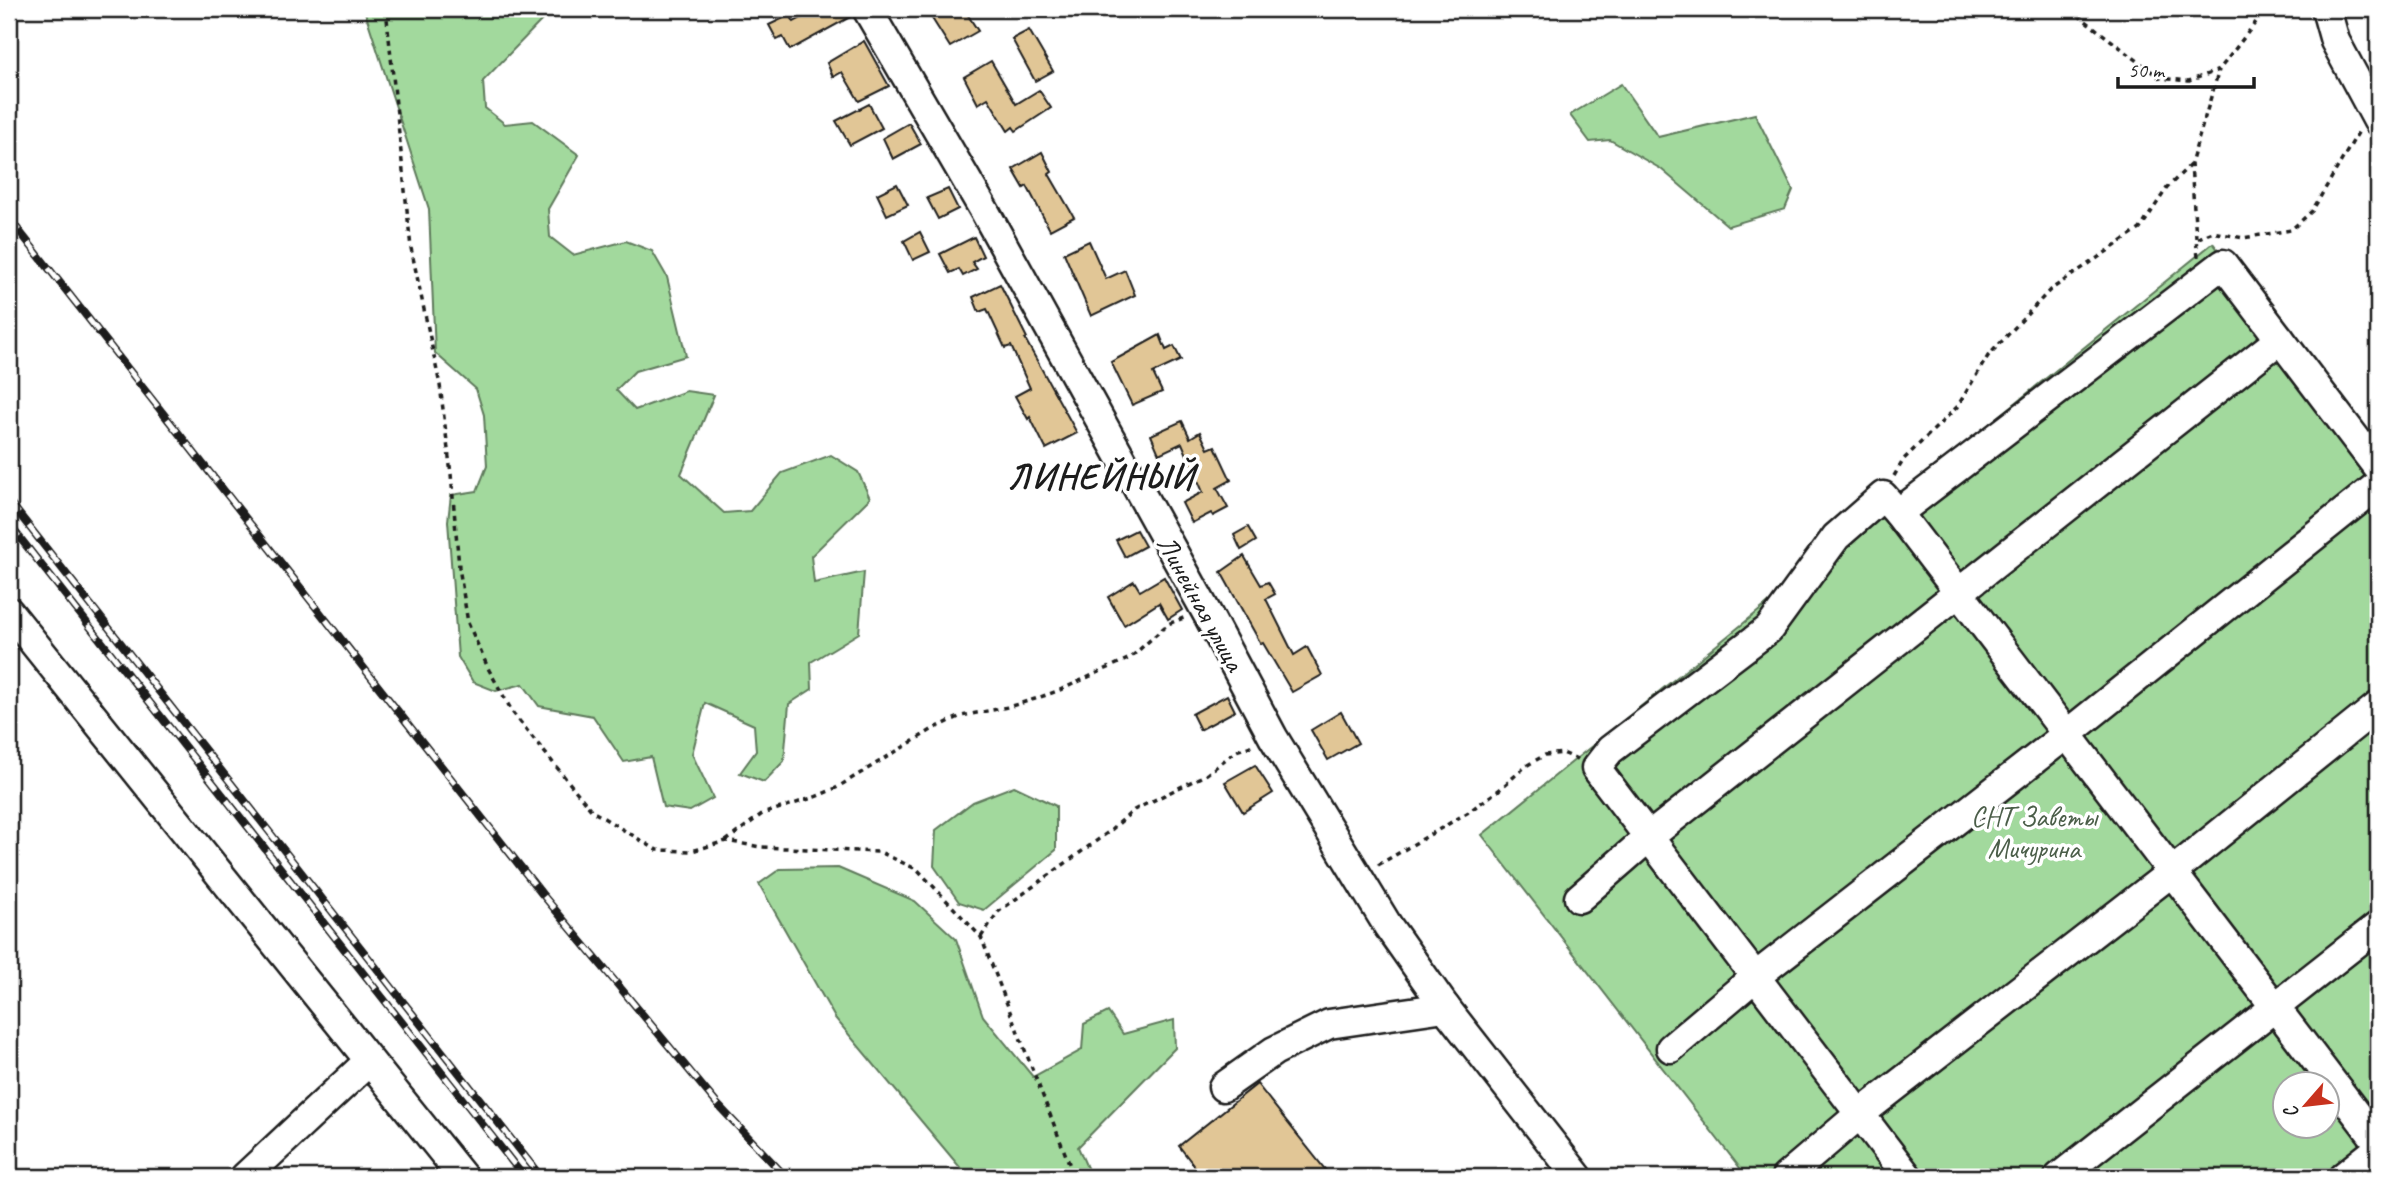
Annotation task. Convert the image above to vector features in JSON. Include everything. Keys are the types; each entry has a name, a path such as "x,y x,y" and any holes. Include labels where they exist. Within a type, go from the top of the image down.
{"street":[{"name":"Линейная улица","path":"867,9 990,222 1209,615 1273,737 1358,877 1388,926 1445,1007 1578,1177"},
{"path":"2326,9 2335,41 2375,115"},
{"path":"1908,1177 1596,768 1610,750 1769,629 1836,537 1888,506 2222,264 2378,468"},
{"path":"1579,898 1649,837 2280,340"},
{"path":"1671,1048 1755,976 2067,734 2378,485"},
{"path":"1888,506 1959,593 2378,1142"},
{"path":"9,612 463,1177"},
{"path":"1786,1177 1860,1114 2172,872 2378,706"},
{"path":"2059,1177 2378,926"},
{"path":"1223,1087 1273,1051 1329,1024 1445,1007"},
{"path":"245,1177 369,1061"},
{"path":"2343,1177 2378,1149"}],"path":[{"path":"386,9 411,248 440,385 451,474 458,567 468,623 489,670 513,713 592,811 657,850 692,851 726,841 762,814 836,788 933,729 961,716 1008,707 1060,690 1130,657 1168,624 1185,617 1209,615"},
{"path":"2070,9 2160,78 2189,81 2219,70"},
{"path":"2201,280 2191,164 2219,70 2266,9"},
{"path":"2196,239 2213,232 2242,238 2291,230 2312,211 2375,115"},
{"path":"1888,506 1904,460 1957,407 1988,356 2050,290 2140,229 2167,188 2191,164"},
{"path":"981,937 999,912 1110,831 1134,810 1207,774 1236,751 1273,737"},
{"path":"1358,877 1467,813 1526,766 1545,755 1563,753 1596,768"},
{"path":"726,841 761,847 880,852 918,870 981,937 1072,1171 1077,1177"}],"green space":[{"path":"364,9 543,9 543,19 483,81 485,108 505,124 533,121 579,155 548,209 550,237 573,255 626,241 652,251 667,277 686,356 635,371 616,390 635,410 686,391 714,395 681,474 724,513 750,511 782,473 831,455 858,472 870,498 811,556 814,583 864,572 859,633 811,662 812,689 789,704 784,761 764,782 740,773 756,751 754,725 705,703 692,754 713,798 690,811 663,807 651,757 624,762 593,716 539,706 523,684 496,691 473,682 458,657 448,521 451,495 477,491 487,466 484,415 476,389 435,353 429,209"},
{"path":"1621,84 1658,137 1755,114 1793,190 1785,209 1728,226 1661,169 1610,140 1590,142 1570,115"},
{"name":"СНТ Заветы Мичурина","path":"2213,243 2378,461 2378,1177 1747,1177 1482,835"},
{"path":"1014,786 1056,806 1056,850 984,910 959,902 934,866 936,830 973,802"},
{"path":"838,868 915,901 956,939 983,1016 1033,1077 1082,1050 1084,1024 1108,1012 1123,1034 1174,1020 1175,1048 1078,1147 1091,1177 968,1177 835,1018 759,884 780,869"}],"building":[{"path":"818,9 850,9 852,16 790,50 783,37 777,40 769,25 790,15 794,22"},
{"path":"926,9 964,9 978,31 950,47"},
{"path":"1029,30 1053,71 1035,81 1012,39"},
{"path":"864,41 889,86 859,101 842,72 833,77 827,63"},
{"path":"991,61 1016,104 1039,90 1051,108 1016,131 1013,127 1008,131 988,98 978,104 964,77"},
{"path":"869,104 882,128 850,145 836,121"},
{"path":"909,123 921,144 893,159 883,138"},
{"path":"1042,152 1052,172 1049,174 1074,217 1050,230 1027,186 1024,188 1013,169"},
{"path":"897,184 908,205 887,215 877,194"},
{"path":"948,189 958,209 938,219 927,198"},
{"path":"920,232 930,252 913,260 904,241"},
{"path":"974,237 983,256 972,262 977,269 963,276 959,269 950,273 940,254"},
{"path":"1089,241 1106,279 1125,270 1135,295 1091,316 1064,253"},
{"path":"1000,284 1027,338 1025,339 1077,433 1046,449 1030,417 1028,419 1015,396 1030,388 1011,346 1005,348 987,309 979,312 973,297"},
{"path":"1160,335 1166,350 1174,346 1181,360 1153,373 1162,392 1132,405 1111,362"},
{"path":"1182,421 1190,438 1200,432 1208,449 1215,446 1231,480 1217,488 1228,508 1192,523 1182,503 1203,492 1182,443 1159,454 1151,435"},
{"path":"1248,527 1256,541 1241,550 1234,535"},
{"path":"1136,530 1145,546 1125,557 1116,540"},
{"path":"1244,556 1261,585 1268,582 1275,594 1266,599 1294,655 1307,647 1322,675 1292,692 1263,643 1261,644 1221,572"},
{"path":"1164,577 1182,610 1168,619 1159,603 1124,625 1108,597 1134,581 1140,591"},
{"path":"1227,695 1235,711 1200,730 1192,714"},
{"path":"1341,712 1358,743 1328,760 1311,730"},
{"path":"1255,765 1273,793 1243,812 1225,782"},
{"path":"1257,1084 1331,1177 1203,1177 1179,1146"}],"railway":[{"path":"9,218 542,894 718,1105 786,1177"},
{"path":"9,501 541,1177"},
{"path":"9,524 524,1177"}],"district":[{"name":"ЛИНЕЙНЫЙ","path":"1101,476"}]}
